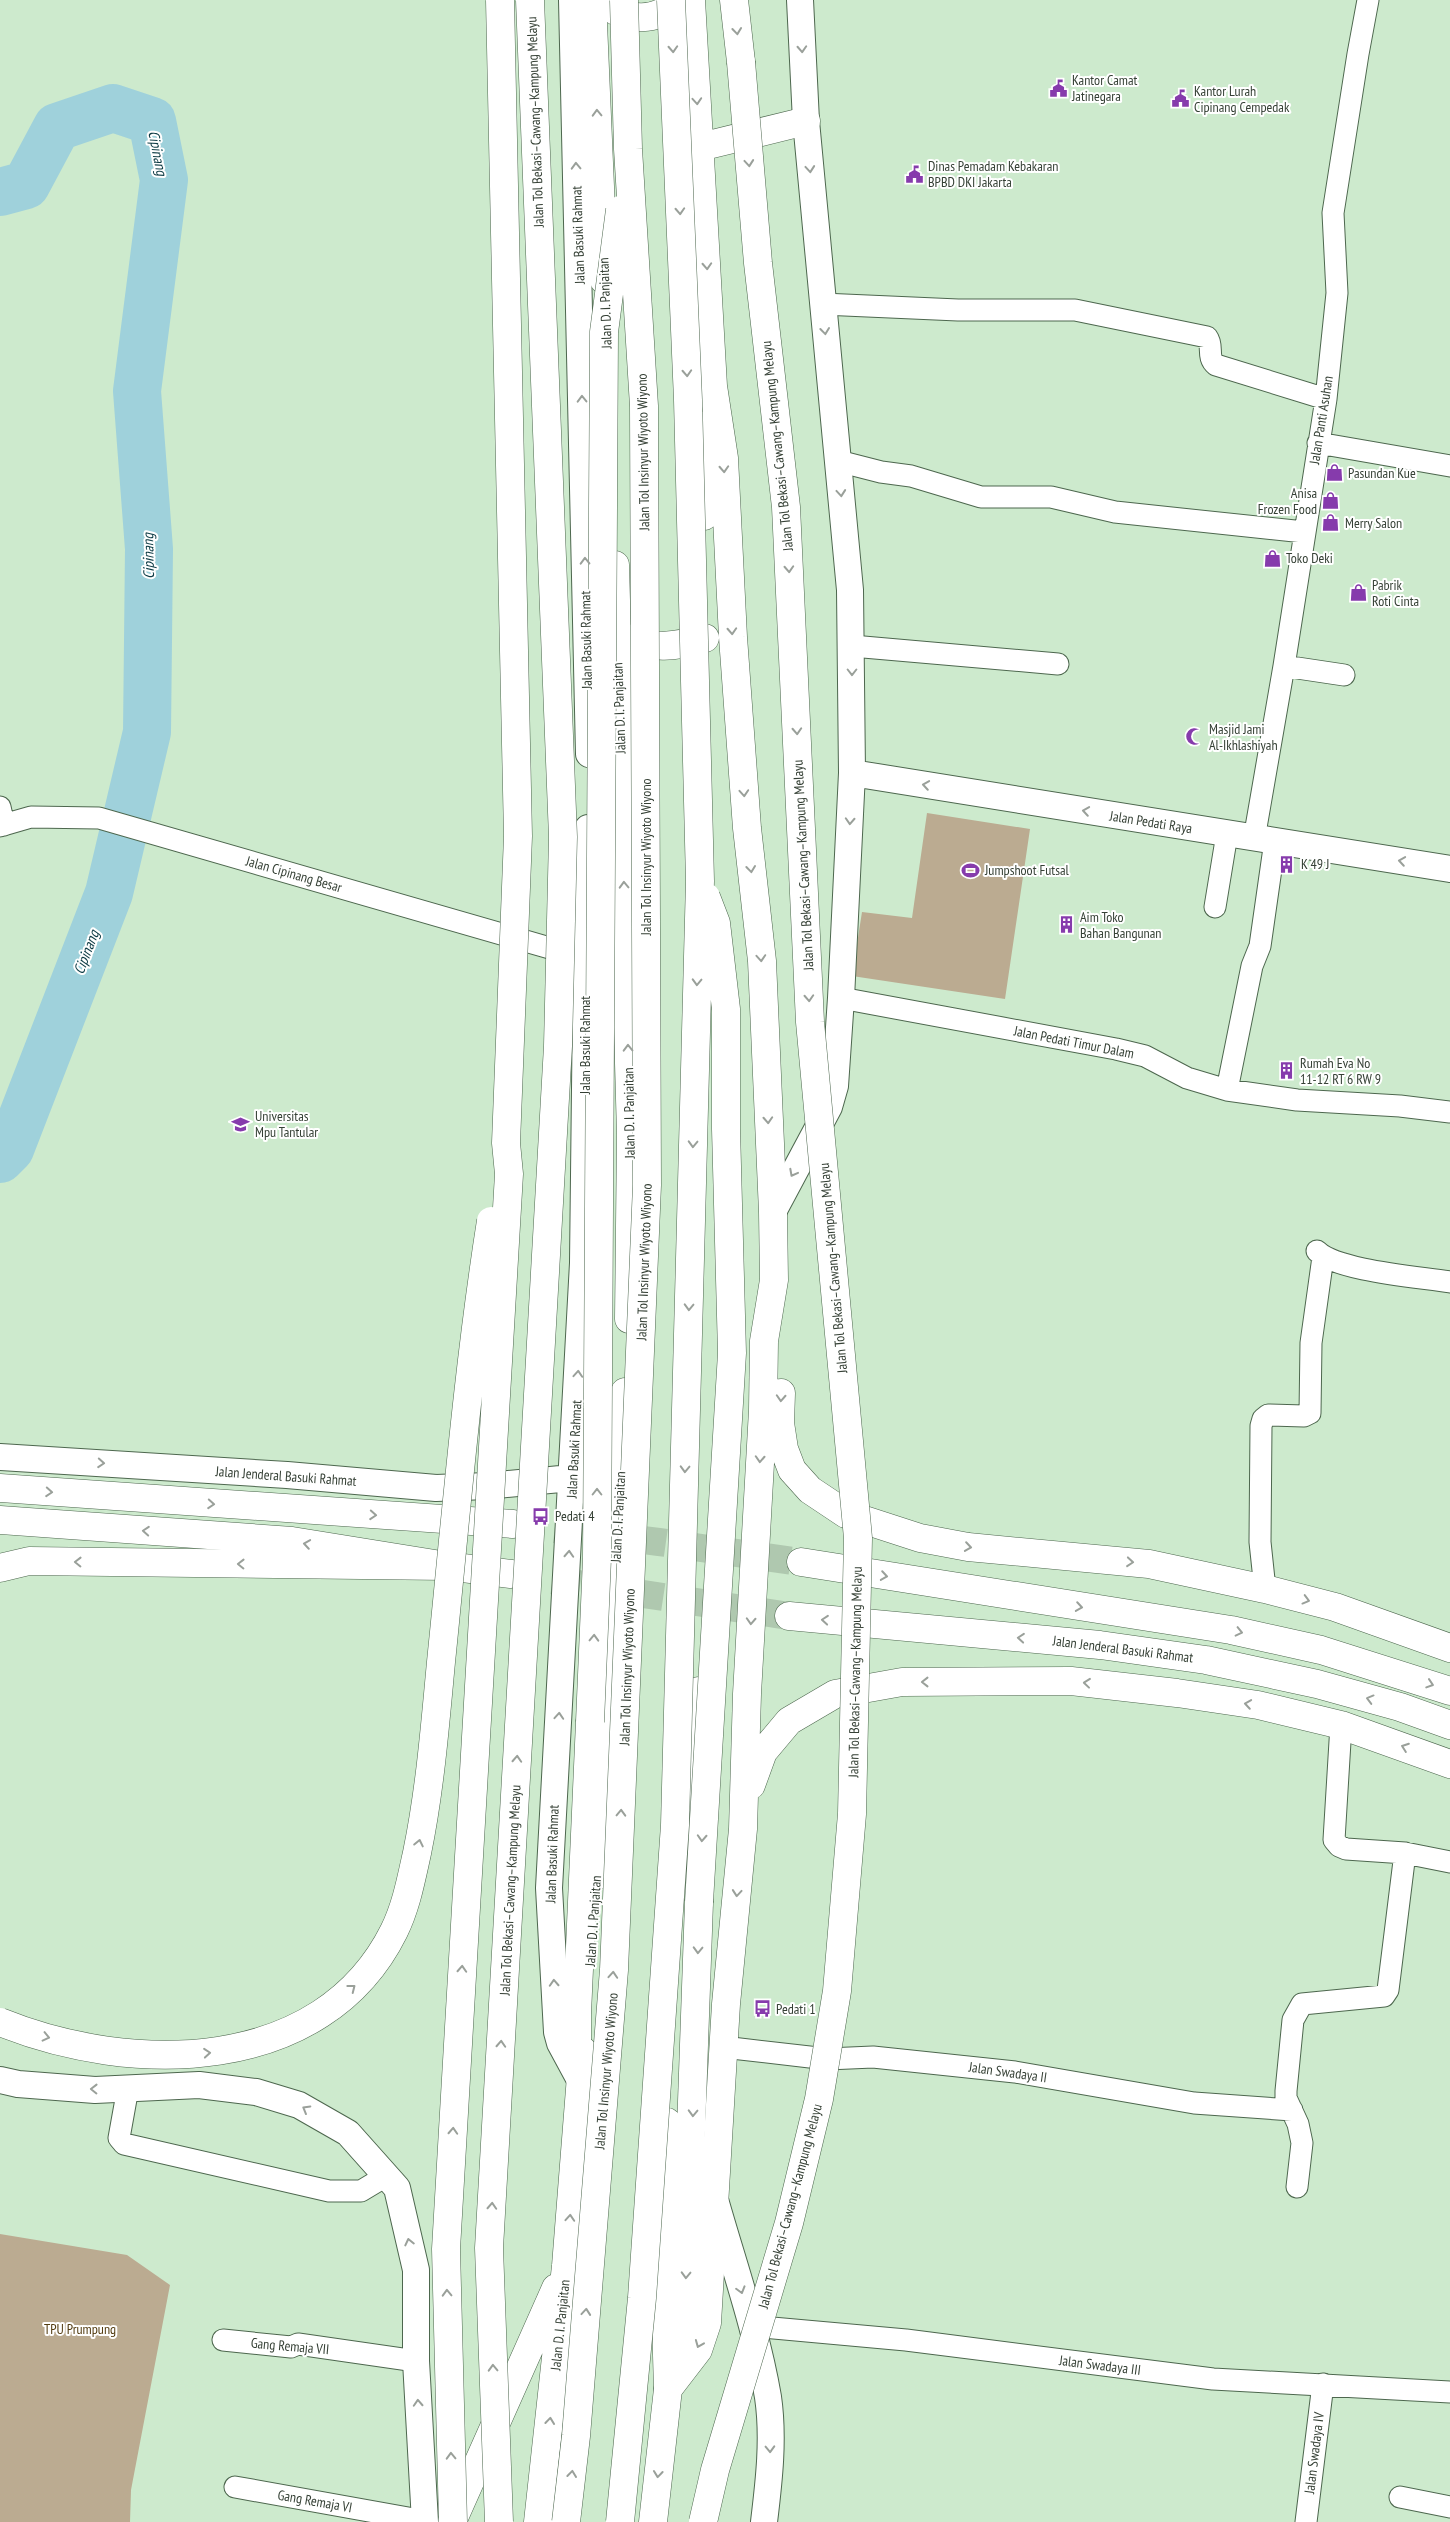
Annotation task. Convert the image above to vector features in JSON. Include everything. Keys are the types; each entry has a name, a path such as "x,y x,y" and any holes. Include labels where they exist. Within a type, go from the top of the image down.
{"main road":[{"path":"453,2522 446,2249 509,1174 506,1143 518,836 500,0"},
{"name":"Jalan Tol Bekasi–Cawang–Kampung Melayu","path":"499,2522 489,2248 558,1046 563,837 530,0"},
{"name":"Jalan D. I. Panjaitan","path":"538,2522 566,2266 581,2079 607,1726 629,1323 630,1134 617,634 592,0"},
{"path":"602,0 612,9 636,17 660,14 677,0"},
{"name":"Jalan Tol Insinyur Wiyoto Wiyono","path":"566,2522 576,2436 614,1970 647,1185 644,406 628,149 624,0"},
{"path":"620,2522 642,2298 675,1825 700,880 688,400 671,0"},
{"path":"691,0 713,386 724,458 733,637 746,818 762,961 773,1212 774,1280 783,1341 780,1423 784,1449 792,1470 810,1490 828,1504 846,1514 920,1538 968,1547 1149,1564 1265,1589 1335,1607 1450,1648"},
{"name":"Jalan Tol Bekasi–Cawang–Kampung Melayu","path":"703,2522 715,2470 789,2223 819,2098 837,1991 852,1814 858,1538 810,1022 786,507 758,263 734,0"},
{"path":"700,147 806,121"},
{"path":"581,2079 577,2056 576,2014 597,1558 604,332 628,149"},
{"path":"653,2522 668,2389 662,2218 685,1822 692,1775 706,1589 719,1362 717,998 705,638 704,469 713,386"},
{"path":"617,634 638,643 660,647 680,646 705,638"},
{"path":"668,2389 682,2337 685,2301 699,1902 732,1353 726,1128 726,1009 716,923 700,880"},
{"path":"0,2022 28,2033 99,2050 171,2056 224,2051 273,2038 311,2020 364,1979 394,1932 409,1893 428,1802 475,1323 498,1171 506,1143"},
{"path":"668,2389 698,2350 707,2323 713,2192 743,1829 742,1810 763,1410 764,1341 774,1280"},
{"path":"0,1488 512,1524"},
{"path":"0,1520 292,1541 447,1566 512,1574"},
{"path":"0,1568 28,1561 447,1566"},
{"path":"801,1562 1231,1630 1320,1650 1450,1691"},
{"name":"Jalan Jenderal Basuki Rahmat","path":"789,1616 1100,1645 1206,1660 1317,1684 1400,1707 1450,1725"},
{"path":"742,1810 763,1752 789,1721 835,1694 902,1682 1071,1681 1177,1693 1258,1705 1341,1726 1450,1764"},
{"path":"453,2522 566,2266"}],"street":[{"name":"Jalan Basuki Rahmat","path":"572,0 589,764 585,958 584,1263 549,1888 557,2032 560,2043 581,2079"},
{"path":"773,1212 829,1107 838,1064 852,772 850,590 806,121 800,0"},
{"name":"Jalan Panti Asuhan","path":"1227,1090 1252,966 1260,946 1264,840 1284,666 1326,399 1337,293 1333,214 1368,0"},
{"path":"822,304 958,310 1075,310 1207,337 1210,340 1212,362 1216,365 1326,399"},
{"path":"1318,443 1450,466"},
{"path":"838,460 881,472 911,476 981,497 1051,497 1115,512 1304,532"},
{"path":"852,646 1058,664"},
{"path":"1284,666 1344,675"},
{"name":"Jalan Pedati Raya","path":"852,772 1450,869"},
{"name":"Jalan Cipinang Besar","path":"1,819 31,817 98,818 585,958"},
{"path":"1215,907 1227,834"},
{"name":"Jalan Pedati Timur Dalam","path":"841,998 1126,1051 1145,1056 1187,1078 1227,1090 1301,1100 1400,1106 1450,1112"},
{"path":"1265,1589 1260,1542 1261,1426 1263,1419 1268,1414 1304,1416 1310,1413 1311,1343 1320,1254 1351,1266 1450,1282"},
{"name":"Jalan Jenderal Basuki Rahmat","path":"0,1457 278,1475 436,1488 571,1478"},
{"path":"1341,1726 1334,1840 1339,1846 1346,1849 1405,1853 1450,1862"},
{"path":"1298,2187 1302,2143 1298,2124 1286,2098 1293,2020 1302,2004 1384,1996 1388,1990 1405,1853"},
{"name":"Jalan Swadaya II","path":"724,2047 827,2059 873,2057 1015,2072 1194,2103 1292,2110"},
{"path":"0,2080 18,2084 95,2090 199,2085 256,2092 299,2105 348,2133 397,2188 416,2270 416,2361 425,2522"},
{"path":"128,2088 119,2138 124,2144 329,2191 360,2191 386,2176"},
{"path":"713,2192 751,2326 768,2398 770,2464 764,2522"},
{"name":"Jalan Swadaya III","path":"751,2326 906,2340 1212,2379 1450,2392"},
{"name":"Gang Remaja VII","path":"223,2340 291,2347 298,2344 416,2361"},
{"name":"Jalan Swadaya IV","path":"1306,2522 1323,2384"},
{"name":"Gang Remaja VI","path":"235,2487 425,2522"},
{"path":"1400,2497 1450,2508"}],"green space":[{"name":"Jumpshoot Futsal","path":"927,813 1030,829 1005,999 852,976 862,912 912,918"},
{"name":"TPU Prumpung","path":"0,2234 127,2255 170,2285 131,2490 130,2522 0,2522"}],"waterway":[{"name":"Cipinang","path":"0,192 26,185 57,127 113,108 152,121 164,180 137,391 149,549 147,732 109,893 10,1149 0,1159"}],"tunnel":[{"path":"513,1524 801,1562"},
{"path":"511,1574 789,1616"}],"place":[{"name":"Kantor Camat Jatinegara","path":"1058,88"},
{"name":"Kantor Lurah Cipinang Cempedak","path":"1180,99"},
{"name":"Dinas Pemadam Kebakaran BPBD DKI Jakarta","path":"914,174"},
{"name":"Pasundan Kue","path":"1334,473"},
{"name":"Anisa Frozen Food","path":"1331,501"},
{"name":"Merry Salon","path":"1331,523"},
{"name":"Toko Deki","path":"1272,558"},
{"name":"Pabrik Roti Cinta","path":"1358,593"},
{"name":"Masjid Jami Al-Ikhlashiyah","path":"1195,737"},
{"name":"K 49 J","path":"1287,864"},
{"name":"Jumpshoot Futsal","path":"971,870"},
{"name":"Aim Toko Bahan Bangunan","path":"1066,925"},
{"name":"Rumah Eva No 11-12 RT 6 RW 9","path":"1286,1071"},
{"name":"Universitas Mpu Tantular","path":"241,1124"},
{"name":"Pedati 4","path":"541,1516"},
{"name":"Pedati 1","path":"762,2009"}]}
